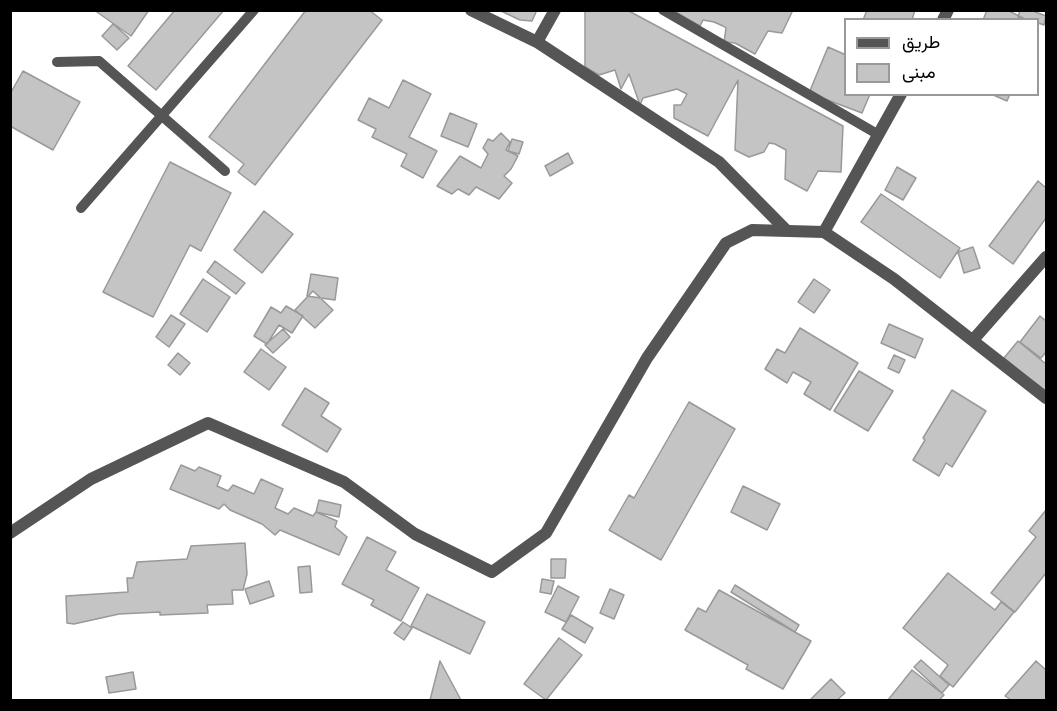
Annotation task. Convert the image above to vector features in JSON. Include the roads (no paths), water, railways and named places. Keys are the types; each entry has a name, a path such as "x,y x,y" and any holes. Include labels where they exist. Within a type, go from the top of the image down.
{"street":[{"path":"471,10 537,42 719,162 786,230"},
{"path":"537,42 555,10"},
{"path":"824,232 901,96"},
{"path":"10,533 91,479 208,423 344,482 416,534 492,572 546,533 647,358 726,243 752,230 824,232 894,279 1047,398"},
{"path":"973,340 1047,257"}],"lane":[{"path":"81,208 254,10"},
{"path":"663,10 879,135"},
{"path":"57,62 99,61 225,171"}]}
